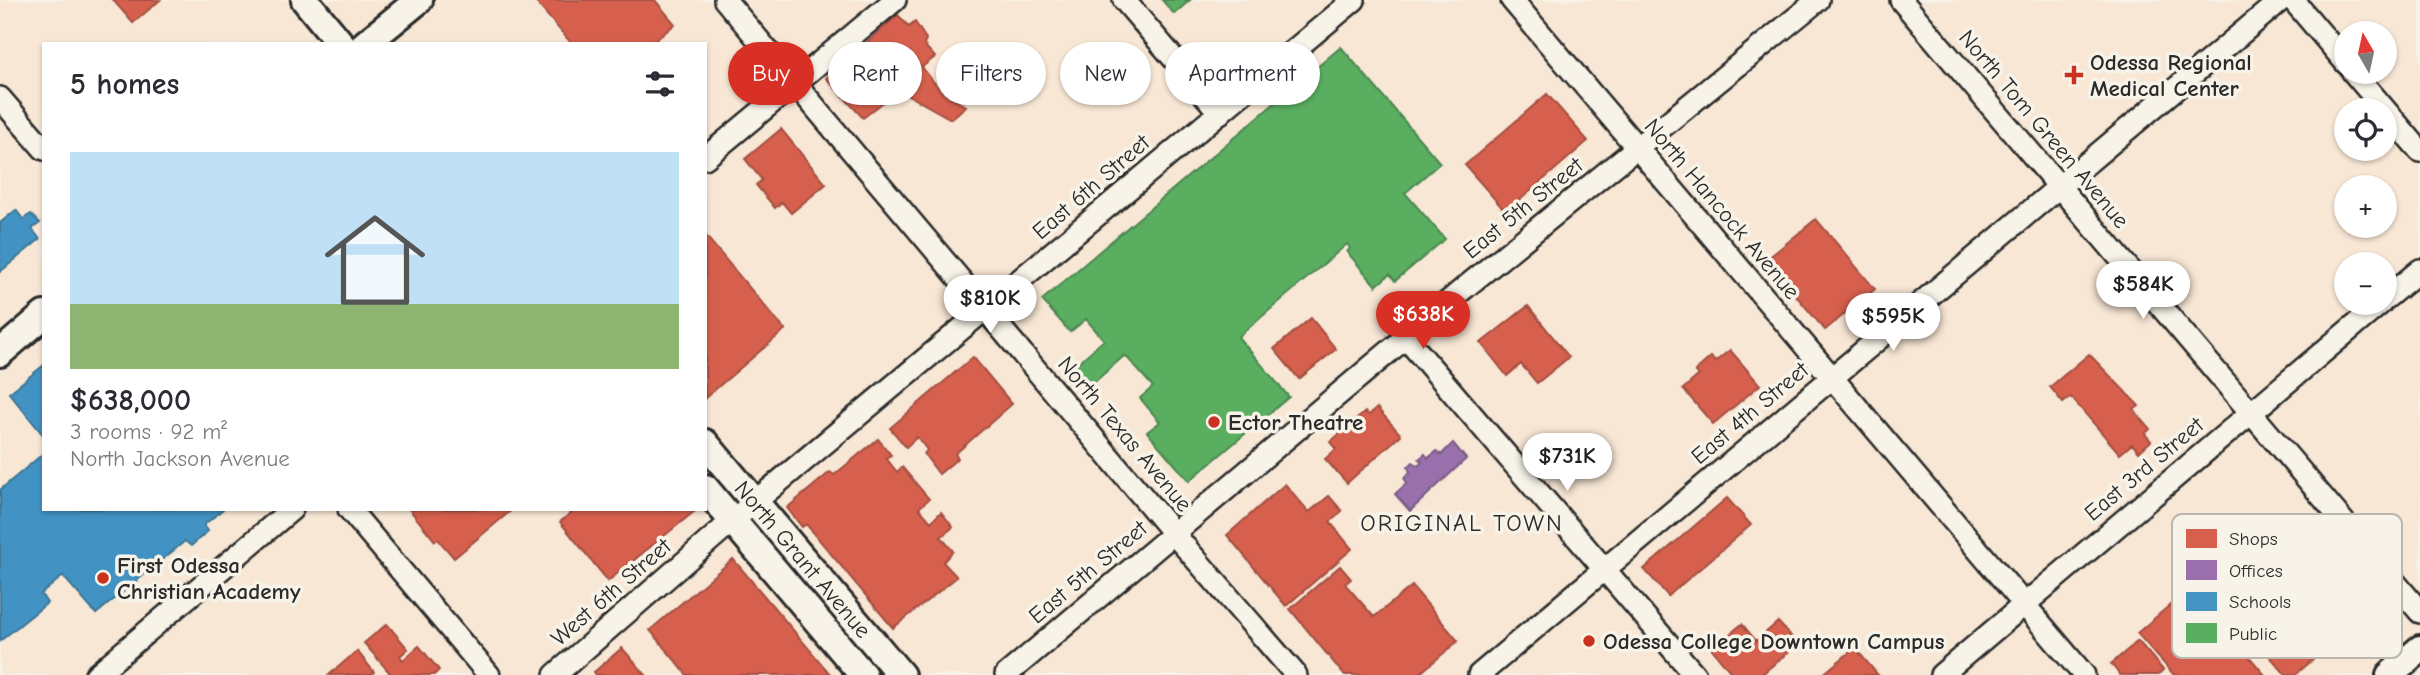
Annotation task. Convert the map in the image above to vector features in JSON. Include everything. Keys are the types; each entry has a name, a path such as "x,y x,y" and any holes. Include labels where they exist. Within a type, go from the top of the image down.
{"main road":[{"path":"305,0 350,42"},
{"path":"353,42 419,0"},
{"path":"0,353 42,317"},
{"name":"North Grant Avenue","path":"707,445 901,675"},
{"name":"North Grant Avenue","path":"707,490 863,675"},
{"path":"2390,675 2420,649"}],"street":[{"name":"North Texas Avenue","path":"725,0 761,42"},
{"path":"814,68 895,0"},
{"path":"1124,0 1220,114"},
{"name":"East 6th Street","path":"732,521 988,310 1353,0"},
{"name":"North Hancock Avenue","path":"1512,0 2084,675"},
{"name":"East 5th Street","path":"1006,675 1406,338 1818,0"},
{"name":"North Tom Green Avenue","path":"1900,0 2335,514"},
{"name":"East 4th Street","path":"1479,675 2281,0"},
{"path":"2293,0 2334,49"},
{"path":"2363,84 2420,151"},
{"path":"0,98 42,147"},
{"name":"North Texas Avenue","path":"814,104 1174,534 1296,675"},
{"path":"707,156 769,105"},
{"path":"2397,289 2420,270"},
{"name":"East 3rd Street","path":"1941,675 2367,315"},
{"path":"1406,338 1695,675"},
{"path":"96,675 290,511"},
{"path":"351,511 489,675"},
{"name":"West 6th Street","path":"555,675 732,521"},
{"name":"North Tom Green Avenue","path":"2402,591 2420,612"}],"shaded area":[{"path":"0,0 2420,0 2420,675 0,675"}],"building: Shops":[{"path":"113,0 160,0 133,23"},
{"path":"534,0 655,0 675,24 653,42 570,42"},
{"path":"898,15 909,27 915,22 926,39 924,45 935,57 922,67 922,42 867,42"},
{"path":"922,67 936,85 936,105 966,106 951,119 922,103"},
{"path":"1547,94 1588,141 1506,212 1465,165"},
{"path":"851,105 880,105 863,118"},
{"path":"781,129 826,184 791,213 782,202 775,208 756,185 762,180 745,159"},
{"path":"1816,219 1875,289 1825,330 1766,260"},
{"path":"707,237 785,330 707,396"},
{"path":"1528,306 1569,357 1537,383 1521,364 1507,376 1481,343"},
{"path":"1311,318 1336,349 1299,379 1274,349"},
{"path":"1730,350 1760,385 1713,424 1683,389 1699,375 1695,371 1711,357 1715,362"},
{"path":"2089,354 2139,406 2134,410 2150,429 2145,434 2151,441 2139,452 2132,444 2120,454 2071,397 2063,403 2050,387"},
{"path":"973,357 1012,404 955,454 958,458 939,474 924,454 927,450 917,437 906,447 890,428"},
{"path":"1377,408 1401,435 1347,483 1325,459 1336,449 1330,442 1365,412 1369,415"},
{"path":"878,439 891,455 886,458 897,472 902,467 929,499 919,508 931,522 941,512 953,527 941,537 953,551 943,562 957,577 893,628 806,524 802,527 787,508 830,472 834,475"},
{"path":"1285,484 1309,512 1329,496 1342,511 1330,522 1352,549 1286,606 1227,535"},
{"path":"1727,498 1751,525 1668,596 1644,569"},
{"path":"411,511 511,511 454,558 438,539 435,541"},
{"path":"574,511 695,511 608,581 560,522"},
{"path":"733,559 831,675 687,675 650,630"},
{"path":"1340,566 1351,579 1345,584 1374,617 1412,586 1458,641 1418,675 1344,675 1290,609"},
{"path":"2172,603 2172,658 2251,658 2265,675 2174,675 2137,633"},
{"path":"1778,622 1798,644 1761,675 1733,675 1712,649 1742,624 1756,641"},
{"path":"387,624 408,649 400,656 403,660 419,646 439,670 434,675 387,675 390,673 364,643"},
{"path":"2138,641 2163,670 2158,675 2120,675 2111,664"},
{"path":"622,648 646,675 596,675 594,672"},
{"path":"1855,648 1878,675 1822,675"},
{"path":"357,651 374,672 371,675 329,675"},
{"path":"2271,658 2315,658 2295,675 2286,675"}],"building: Offices":[{"path":"1453,443 1466,459 1410,511 1395,494 1407,483 1404,478 1410,472 1408,467 1413,462 1418,466 1422,462 1419,459 1425,454 1428,458 1437,451 1441,455"}],"building: Schools":[{"path":"16,210 23,219 31,214 40,223 32,229 40,239 0,272 0,223"},
{"path":"42,367 42,434 9,393"},
{"path":"42,455 42,511 221,511 204,525 208,531 191,546 185,541 96,614 63,576 41,594 47,603 0,641 0,490"}],"building: Public":[{"path":"1162,0 1190,0 1174,14"},
{"path":"1341,47 1440,163 1405,193 1445,239 1395,281 1390,274 1376,286 1347,252 1350,248 1347,244 1238,337 1289,397 1189,481 1147,432 1160,422 1140,398 1153,387 1125,355 1091,385 1074,366 1104,340 1086,319 1070,332 1042,300 1272,105 1320,105 1320,65"}],"place":[{"name":"Odessa Regional Medical Center","path":"2074,75"},
{"name":"Ector Theatre","path":"1214,422"},
{"name":"First Odessa Christian Academy","path":"103,578"},
{"name":"Odessa College Downtown Campus","path":"1589,641"}],"district":[{"name":"ORIGINAL TOWN","path":"1462,523"}]}
